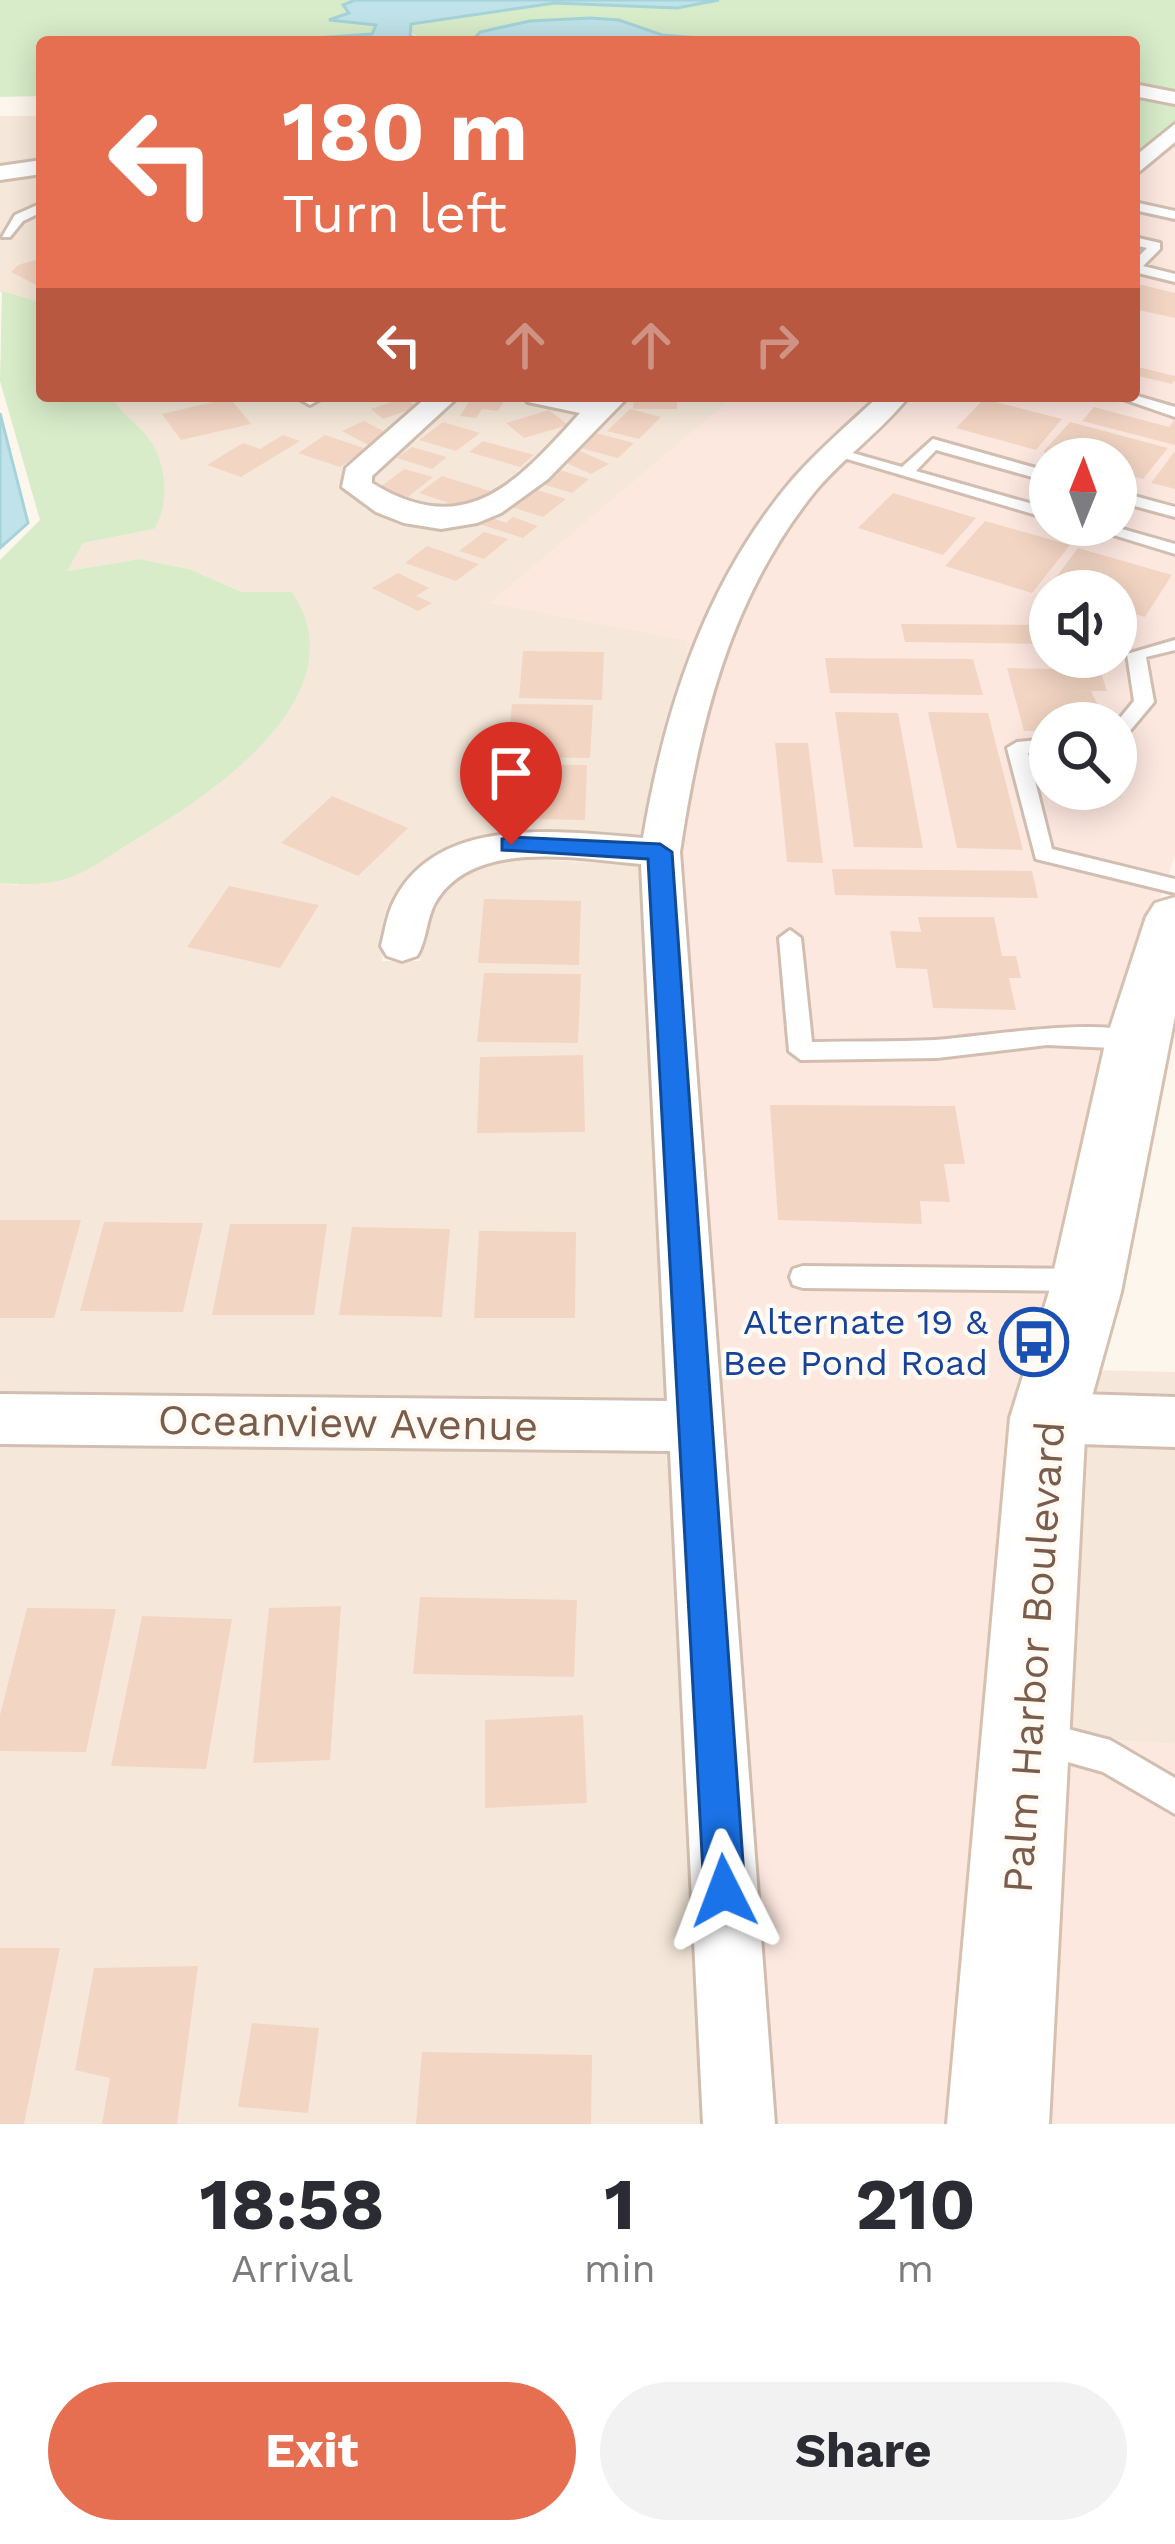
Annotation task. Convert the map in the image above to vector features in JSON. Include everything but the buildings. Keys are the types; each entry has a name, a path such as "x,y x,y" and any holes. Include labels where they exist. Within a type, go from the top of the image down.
{"main road":[{"name":"Palm Harbor Boulevard","path":"998,2124 1048,1418 1088,1280 1137,1040 1175,917"}],"street":[{"path":"1140,91 1175,98"},
{"path":"1140,163 1175,130"},
{"path":"0,173 36,167"},
{"path":"439,402 357,474 357,487 413,514 454,521 474,518 561,451 606,402"},
{"path":"739,2124 660,852 672,768 709,640 736,582 769,530 835,453 889,402"},
{"path":"402,946 410,907 433,877 457,858 480,849 511,845 660,852"},
{"path":"1048,1418 1175,1422"},
{"name":"Oceanview Avenue","path":"0,1419 696,1426"}],"lane":[{"path":"1140,207 1175,215"},
{"path":"6,234 19,218 36,210"},
{"path":"1140,242 1156,246 1140,262"},
{"path":"1140,269 1175,278"},
{"path":"1140,402 1175,412"},
{"path":"905,473 933,444 1029,471"},
{"path":"835,453 1029,508"},
{"path":"1137,502 1175,512"},
{"path":"1137,538 1175,549"},
{"path":"1137,710 1144,702 1136,654 1175,645"},
{"path":"1029,747 1017,748 1029,797"},
{"path":"1032,810 1043,854 1175,886"},
{"path":"790,938 801,1051 937,1049 1047,1036 1137,1040"},
{"path":"802,1277 1088,1280"},
{"path":"1025,1735 1110,1757 1175,1797"}],"shaded area":[{"path":"0,116 36,116 36,164 0,170"},
{"path":"1175,141 1175,856 1154,915 964,2124 772,2124 678,860 704,740 700,720 751,585 783,534 837,466 904,402 1140,402 1140,175"},
{"path":"36,172 36,301 0,292 0,178"},
{"path":"115,402 424,402 346,471 343,487 360,503 404,521 451,530 484,522 511,504 572,455 607,412 621,402 728,402 492,602 686,640 688,654 655,765 644,838 513,832 473,837 444,849 394,900 385,925 382,961 420,961 427,911 448,884 485,862 511,858 642,865 670,1401 0,1394 0,883 18,885 292,592 242,592 189,569 139,559 66,571 83,543 154,529 150,440"},
{"path":"453,402 533,402 580,412 550,447 466,511 420,507 371,484 371,475"},
{"path":"728,402 874,402 814,458 756,527 723,578 688,654 685,640 490,603"},
{"path":"1093,1370 1175,1372 1175,1398 1089,1395"},
{"path":"0,1444 673,1452 706,2124 0,2124"},
{"path":"1082,1445 1175,1448 1175,1744 1054,1736"},
{"path":"1054,1736 1175,1744 1175,2124 1032,2124"}],"green space":[{"path":"0,0 355,0 344,4 350,13 333,22 360,20 376,25 372,34 344,36 36,36 36,96 0,97"},
{"path":"719,0 1175,0 1175,120 1140,152 1140,36 417,36 409,32 411,24 423,20 555,3 677,8"},
{"path":"2,291 36,301 36,402 116,402 155,449 164,496 154,529 83,543 67,571 139,559 189,569 242,592 292,592 308,630 308,668 293,703 269,737 238,768 169,819 90,868 37,884 0,883 0,560 40,520 0,381"}],"water":[{"path":"355,0 719,0 677,8 555,3 411,24 410,36 344,36 372,34 376,25 329,20 349,13 343,5"},
{"path":"619,20 675,36 477,36 530,21"},
{"path":"0,413 28,523 0,548"}],"place":[{"name":"Alternate 19 & Bee Pond Road","path":"1034,1342"}],"route":[{"path":"511,845 660,852 724,1891"}]}
